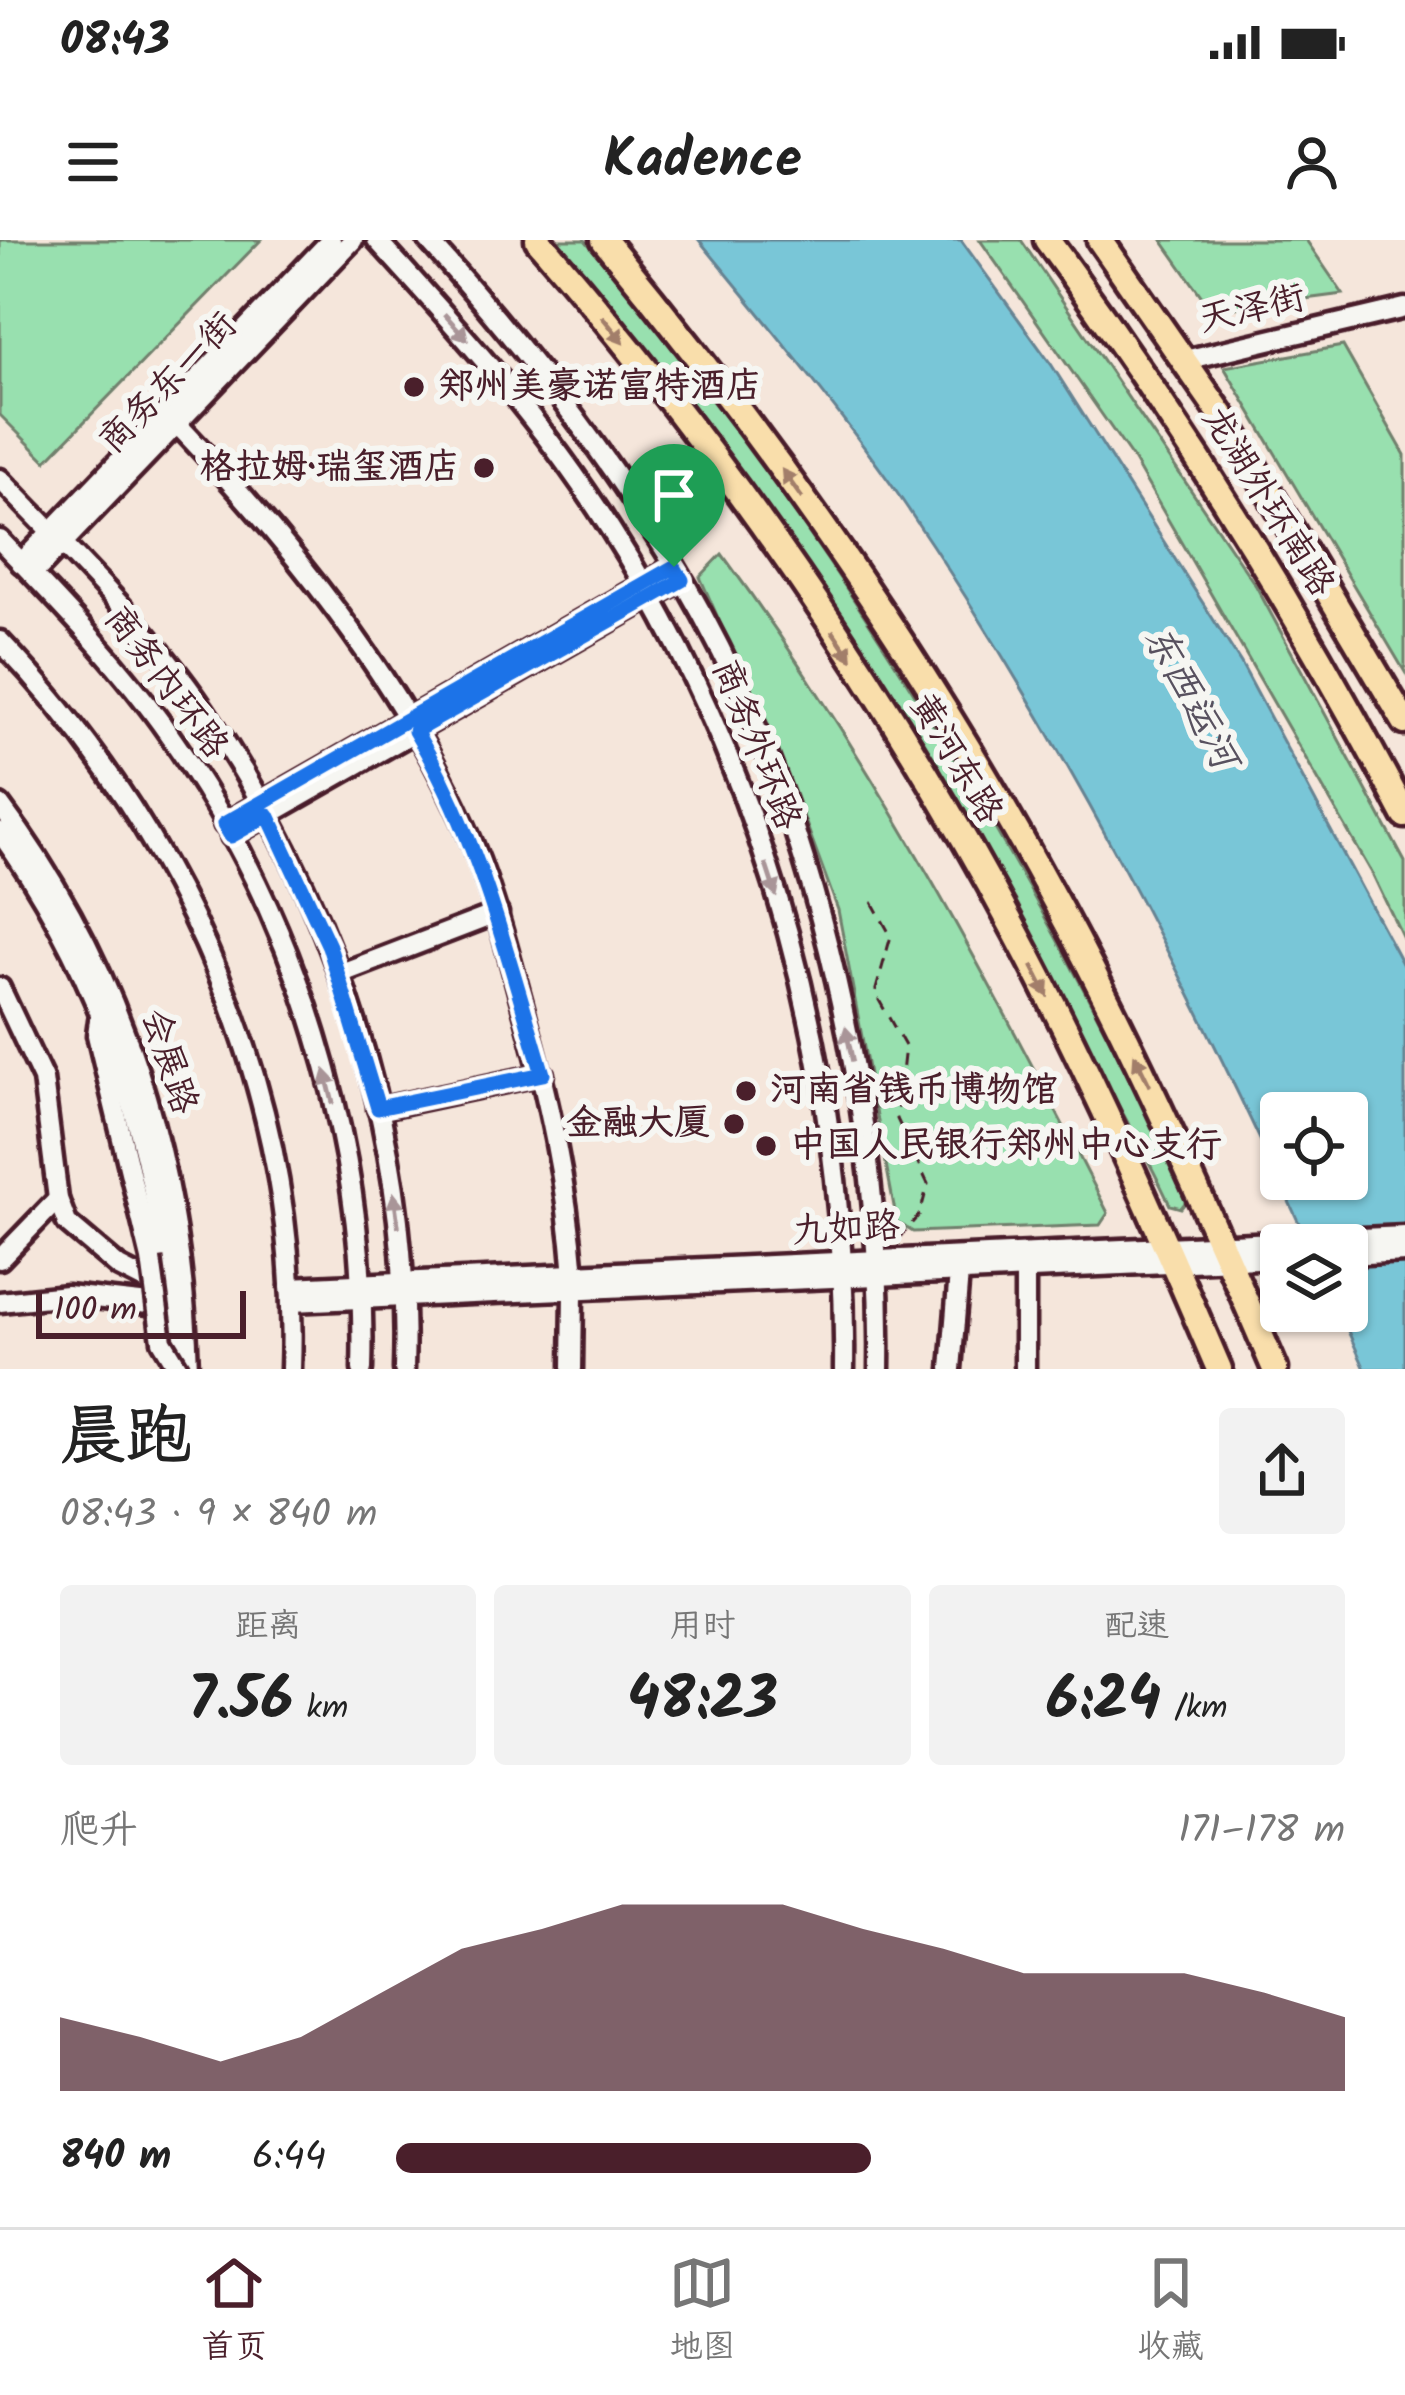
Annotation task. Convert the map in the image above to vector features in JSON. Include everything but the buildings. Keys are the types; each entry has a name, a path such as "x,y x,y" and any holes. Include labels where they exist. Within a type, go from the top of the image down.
{"main road":[{"name":"黄河东路","path":"538,240 730,484 899,735 1015,931 1219,1369"},
{"name":"黄河东路","path":"604,240 771,454 965,746 1107,999 1275,1369"},
{"name":"龙湖外环南路","path":"1047,240 1207,471 1286,599 1405,815"},
{"name":"龙湖外环南路","path":"1100,240 1185,360 1323,578 1405,722"}],"street":[{"name":"商务东一街","path":"57,539 331,240"},
{"name":"商务东一街","path":"27,569 177,424 353,240"},
{"name":"商务外环路","path":"377,240 541,429 648,590 719,739 781,911 821,1078 844,1270 844,1369"},
{"name":"商务外环路","path":"428,240 574,417 678,573 729,671 815,901 856,1073 878,1269 879,1369"},
{"name":"天泽街","path":"1185,360 1405,308"},
{"path":"177,424 304,571 411,725 464,824 498,913 565,1174 574,1284 572,1369"},
{"path":"0,479 128,613 189,690 265,809 340,974 378,1108 404,1291 404,1369"},
{"name":"商务内环路","path":"0,540 96,641 168,733 228,830 290,961 320,1052 346,1163 361,1292 362,1369"},
{"path":"228,830 678,573"},
{"path":"0,641 110,773 205,940 262,1105 291,1294 291,1369"},
{"name":"会展路","path":"0,805 85,939 145,1083 176,1230 180,1369"},
{"name":"会展路","path":"0,832 54,916 100,1010 137,1115 180,1369"},
{"path":"340,974 498,913"},
{"path":"0,988 44,1079 58,1199 72,1232 167,1299"},
{"path":"100,1010 97,1035 141,1202 159,1329 180,1369"},
{"path":"378,1108 543,1074"},
{"path":"0,1259 58,1199"},
{"name":"九如路","path":"1368,1241 1405,1236"},
{"name":"九如路","path":"291,1294 1260,1252"},
{"path":"1368,1255 1405,1252"},
{"name":"九如路","path":"878,1269 959,1273 1170,1256"},
{"path":"1024,1270 1025,1369"},
{"path":"950,1369 959,1273"},
{"path":"0,1302 67,1295 167,1299"}],"path":[{"path":"872,902 891,936 875,993 905,1046 897,1120 928,1184 920,1214 899,1238"}],"green space":[{"path":"0,240 261,240 46,461 0,415"},
{"path":"555,240 585,240 675,350 841,580 918,699 991,821 1126,1071 1188,1199 1181,1208 1170,1205 1011,898 897,709 733,470"},
{"path":"980,240 1021,240 1256,586 1405,862 1405,942 1372,873 1133,459"},
{"path":"1162,240 1306,240 1343,294 1212,311"},
{"path":"1343,346 1405,455 1405,672 1224,367"},
{"path":"722,554 830,712 929,875 1108,1213 1100,1225 913,1232 897,1222 838,910 793,788 700,577"}],"water":[{"name":"东西运河","path":"699,240 961,240 1051,364 1241,663 1405,969 1405,1369 1365,1369 1348,1332 1368,1332 1368,1224 1299,1224 1288,1200 1368,1200 1368,1092 1260,1092 1260,1141 1121,862 1015,677 900,497"}],"place":[{"name":"郑州美豪诺富特酒店","path":"414,387"},
{"name":"格拉姆·瑞玺酒店","path":"484,468"},
{"name":"河南省钱币博物馆","path":"746,1091"},
{"name":"金融大厦","path":"734,1124"},
{"name":"中国人民银行郑州中心支行","path":"766,1146"}],"route":[{"path":"674,567 682,580 415,731 464,824 496,905 543,1074 378,1108 348,996 287,850 268,815 231,836 224,824 674,567"}]}
